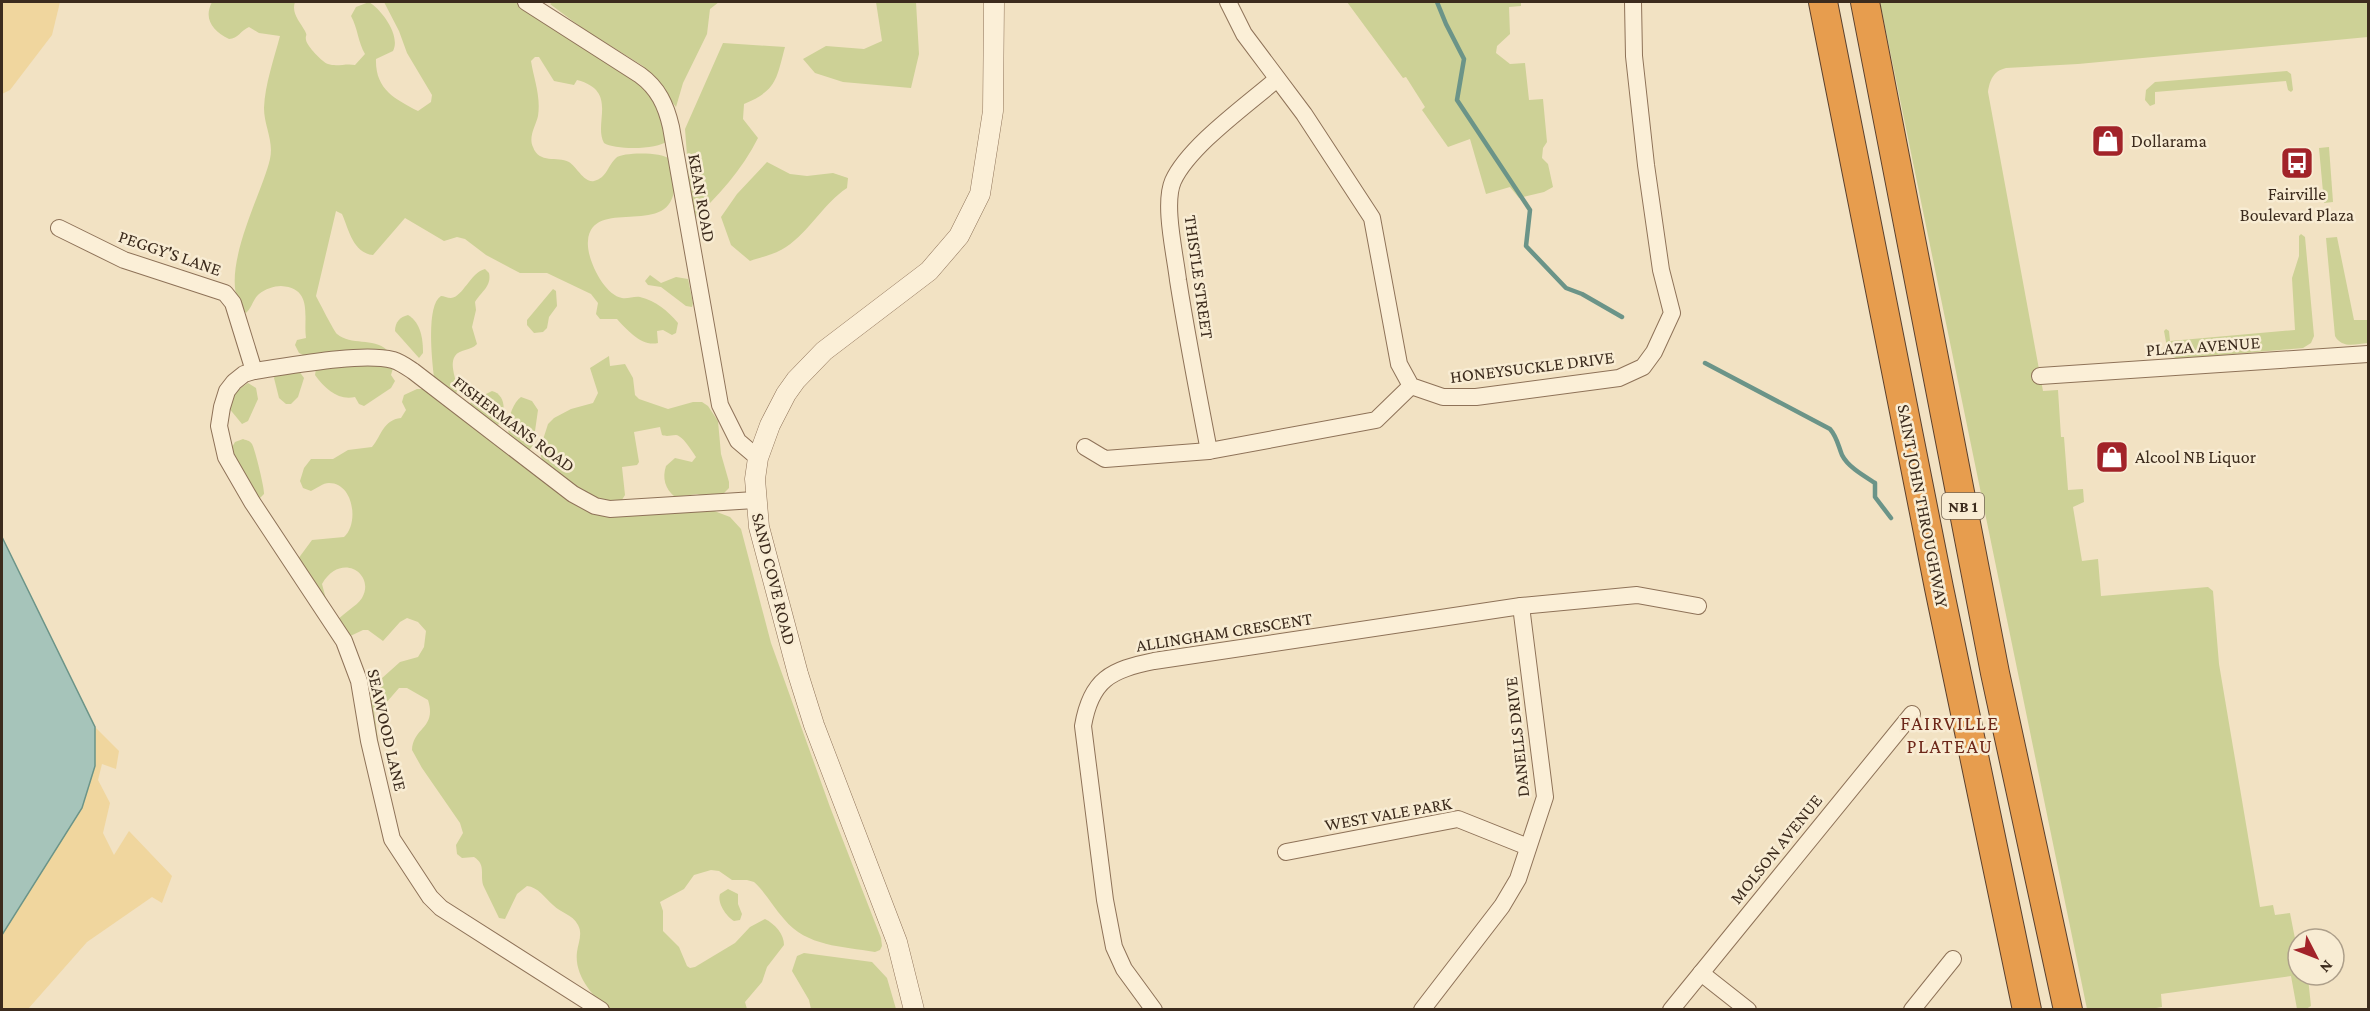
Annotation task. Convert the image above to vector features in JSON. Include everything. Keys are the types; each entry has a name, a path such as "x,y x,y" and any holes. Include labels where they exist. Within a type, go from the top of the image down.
{"highway":[{"name":"SAINT JOHN THROUGHWAY","path":"1823,2 2003,902 2027,1010"},
{"name":"NB 1","path":"1865,2 1995,673 2068,1010"},
{"path":"2003,902 2017,1010"}],"street":[{"name":"KEAN ROAD","path":"526,2 647,80 662,99 671,127 719,399 725,417 738,441 758,458"},
{"name":"SAND COVE ROAD","path":"914,1010 897,942 805,698 761,537 755,500 755,479 758,458 778,409 796,380 824,351 929,271 959,236 980,194 993,111 994,2"},
{"path":"1085,447 1105,459 1209,451 1376,420 1411,386 1398,364 1372,218 1304,114 1244,34 1228,2"},
{"name":"HONEYSUCKLE DRIVE","path":"1411,386 1443,397 1476,397 1619,378 1643,367 1654,352 1671,313 1661,270 1646,165 1634,56 1633,2"},
{"name":"THISTLE STREET","path":"1209,451 1173,244 1169,210 1173,182 1191,152 1277,79"},
{"name":"PEGGY'S LANE","path":"59,228 124,260 225,293 233,303 254,371"},
{"name":"PLAZA AVENUE","path":"2040,376 2368,354"},
{"name":"FISHERMANS ROAD","path":"254,371 352,359 396,361 413,371 573,494 589,504 602,508 622,509 755,500"},
{"name":"SEAWOOD LANE","path":"254,371 244,374 227,391 219,426 225,457 344,641 359,681 367,730 392,839 430,897 441,908 601,1010"},
{"name":"ALLINGHAM CRESCENT","path":"1154,1010 1124,969 1114,947 1105,900 1083,726 1086,704 1099,686 1111,675 1125,667 1154,661 1521,606 1637,595 1698,606"},
{"name":"DANELLS DRIVE","path":"1422,1010 1502,906 1518,879 1545,797 1521,606"},
{"name":"MOLSON AVENUE","path":"1671,1010 1912,714"},
{"name":"WEST VALE PARK","path":"1286,852 1458,819 1528,847"},
{"path":"1912,1010 1953,959"},
{"path":"1701,973 1748,1010"}],"green space":[{"path":"212,2 295,2 295,14 306,33 306,40 319,57 328,64 355,65 365,54 351,16 356,7 369,2 389,24 395,45 393,51 376,59 379,78 388,92 418,111 431,102 432,95 407,53 384,2 516,2 626,72 653,96 667,141 655,146 636,148 617,147 604,143 601,135 601,99 597,92 590,85 577,80 574,85 554,81 539,57 535,57 531,61 539,109 532,143 539,156 569,162 590,181 602,177 613,161 620,156 651,154 669,159 674,191 668,205 658,212 645,216 602,221 593,228 588,248 593,266 609,290 622,298 640,297 656,304 678,323 676,333 672,335 663,330 657,331 658,343 652,344 641,340 617,319 600,319 596,314 598,303 591,294 547,273 520,273 486,255 465,239 457,237 444,241 405,218 373,255 366,253 356,245 342,214 336,211 316,296 337,334 349,340 375,344 387,350 386,352 307,357 299,353 295,345 297,340 306,338 305,305 298,292 281,286 270,288 257,296 246,313 237,299 235,280 243,237 270,159 271,146 264,108 270,72 280,36 259,33 249,27 235,38 229,39 211,24 209,8"},
{"path":"553,2 719,2 710,9 707,34 683,83 676,107 643,66 582,28 550,4"},
{"path":"876,2 916,2 919,54 911,88 843,82 815,73 803,59 826,46 864,49 882,41"},
{"path":"1347,2 1521,2 1521,6 1509,7 1510,34 1497,46 1496,53 1510,64 1525,63 1529,100 1543,99 1547,142 1543,148 1542,158 1548,164 1553,187 1544,192 1519,198 1510,187 1486,194 1470,139 1448,147 1422,110 1425,107 1406,77 1403,78"},
{"path":"1880,2 2368,2 2368,37 2078,64 2006,68 1998,71 1990,84 1988,92 2043,391 2058,390 2068,490 2083,489 2084,502 2073,507 2082,561 2098,559 2101,596 2208,587 2213,591 2219,664 2260,907 2273,905 2275,915 2290,913 2293,927 2286,927 2286,977 2161,994 2162,1007 2150,1009 2087,1009"},
{"path":"723,43 785,47 774,83 763,94 744,104 743,119 758,138 745,161 729,182 692,221 685,129"},
{"path":"2287,71 2291,74 2293,90 2291,92 2288,90 2286,81 2155,92 2155,104 2150,106 2145,100 2146,90 2155,82"},
{"path":"2329,147 2333,202 2324,203 2319,148"},
{"path":"767,162 790,174 807,176 833,173 848,178 847,188 838,194 795,241 773,253 750,261 731,245 721,217 737,194"},
{"path":"2301,234 2305,237 2314,336 2311,343 2303,348 2177,359 2168,353 2164,331 2166,329 2169,331 2170,341 2295,330 2292,278 2299,256 2299,236"},
{"path":"2337,237 2354,320 2368,320 2368,343 2345,344 2335,336 2326,238"},
{"path":"485,269 490,278 475,302 476,310 472,327 477,344 457,354 453,360 457,386 456,396 434,377 431,334 433,310 436,301 441,296 455,297 475,275"},
{"path":"650,275 661,283 676,277 688,279 692,307 686,306 661,287 648,285 645,281"},
{"path":"553,289 556,291 557,306 549,317 547,328 543,332 534,333 527,325 527,320"},
{"path":"408,315 416,322 420,332 423,353 419,358 395,331 398,320"},
{"path":"609,356 610,366 625,364 633,378 635,395 639,399 668,409 693,402 702,402 708,406 718,421 721,454 729,482 729,488 723,494 675,497 672,494 665,483 666,466 675,458 692,462 696,457 682,438 676,435 662,435 660,427 634,432 639,462 637,465 622,467 625,495 620,503 590,499 545,465 540,449 548,424 571,409 593,403 598,393 590,368"},
{"path":"374,363 393,368 391,375 395,381 391,388 364,406 359,404 355,397 343,397 333,393 315,375 316,369"},
{"path":"299,371 304,378 298,397 291,404 286,404 279,398 274,378 276,374"},
{"path":"248,383 256,388 258,399 248,421 242,424 228,407 232,394"},
{"path":"417,389 425,389 580,506 709,509 730,517 741,529 771,643 830,807 881,938 880,950 875,952 826,944 803,935 784,919 754,882 732,880 719,871 711,870 694,875 684,889 660,902 663,911 663,931 679,947 690,968 735,943 750,927 765,919 772,924 781,933 784,945 767,967 762,982 745,1002 747,1009 611,1010 598,999 582,977 577,961 580,932 573,918 556,908 538,891 527,886 517,894 505,919 499,918 484,887 482,867 478,860 474,857 462,858 457,854 456,845 463,833 460,823 412,750 413,742 429,717 428,700 407,688 399,688 386,703 377,706 374,710 379,748 367,684 381,679 400,662 418,657 424,647 426,631 418,622 407,618 400,622 383,641 368,630 344,639 337,621 362,598 365,589 361,574 347,568 338,569 330,574 322,584 327,603 298,559 312,540 344,537 352,523 352,505 344,490 329,483 311,491 303,488 300,481 304,468 311,459 333,459 348,450 372,447 387,425 401,418 406,410 402,402 404,395"},
{"path":"492,391 501,397 504,408 499,424 495,428 469,405 472,401"},
{"path":"521,397 532,401 538,410 533,445 528,452 511,440 508,430 514,405"},
{"path":"243,439 252,444 260,469 264,494 258,500 241,475 231,449 235,442"},
{"path":"728,889 738,894 738,904 742,914 740,920 731,919 721,905 720,894"},
{"path":"804,953 872,962 887,978 896,1009 811,1009 809,1000 792,971 797,956"},
{"path":"2293,987 2309,987 2311,1006 2306,1009 2297,1009"}],"sand":[{"path":"2,2 60,2 52,35 10,90 2,94"},
{"path":"95,727 119,751 116,769 102,764 98,780 110,803 103,833 114,855 129,831 172,876 162,903 152,897 87,942 28,1009 2,1009 2,935 82,808 95,766"}],"water":[{"path":"2,537 95,727 95,766 82,808 2,935"}],"waterway":[{"path":"1437,2 1464,59 1457,100 1530,210 1526,246 1566,288 1582,294 1622,317"},
{"path":"1705,363 1830,429 1848,463 1875,483 1875,497 1891,518"}],"place":[{"name":"Dollarama","path":"2108,141"},
{"name":"Fairville Boulevard Plaza","path":"2297,163"},
{"name":"Alcool NB Liquor","path":"2112,457"}],"district":[{"name":"FAIRVILLE PLATEAU","path":"1950,734"}]}
